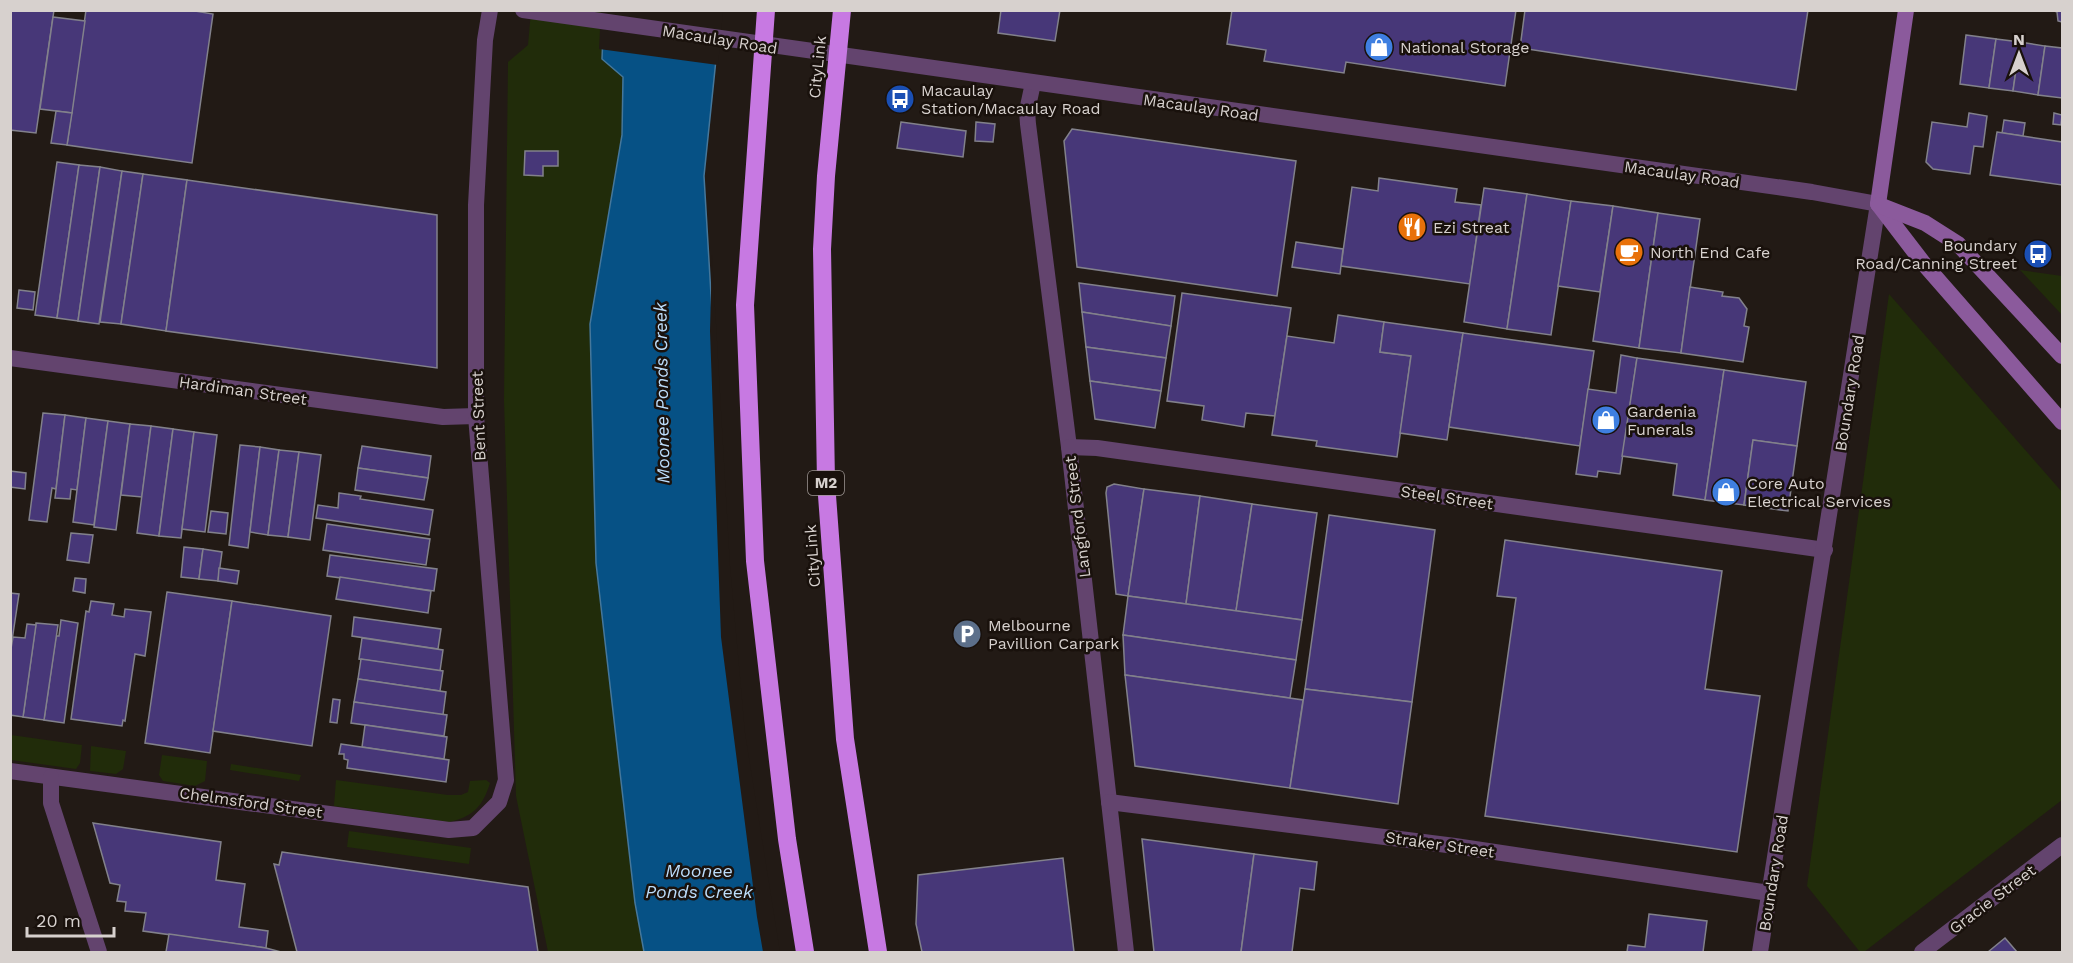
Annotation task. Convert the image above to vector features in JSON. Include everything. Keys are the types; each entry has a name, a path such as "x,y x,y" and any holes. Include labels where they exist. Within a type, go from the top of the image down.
{"highway":[{"path":"766,10 745,305 754,561 787,839 805,952"},
{"name":"CityLink","path":"842,10 826,176 822,249 826,482 845,739 878,952"}],"main road":[{"name":"Boundary Road","path":"1878,204 1906,10"},
{"name":"Macaulay Road","path":"1878,204 1925,223 1958,244 2062,356"},
{"path":"1878,204 1924,264 2062,422"}],"street":[{"name":"Bent Street","path":"487,816 499,802 506,780 476,416 476,205 486,40 490,10"},
{"name":"Macaulay Road","path":"523,10 765,46 1821,193 1878,204"},
{"name":"Langford Street","path":"1033,83 1027,111 1028,124 1069,447 1126,952"},
{"name":"Boundary Road","path":"1760,952 1878,204"},
{"name":"Hardiman Street","path":"10,358 443,417 476,416"},
{"name":"Steel Street","path":"1069,447 1097,448 1825,550"},
{"name":"Chelmsford Street","path":"10,771 449,830 473,828 487,816"},
{"path":"51,777 51,803 99,952"},
{"name":"Straker Street","path":"1109,802 1455,846 1769,893"},
{"name":"Gracie Street","path":"1922,952 2062,845"}],"green space":[{"path":"531,11 604,11 623,77 622,135 590,324 596,563 635,903 644,952 548,952 516,796 504,400 508,62 528,45"},
{"path":"2020,270 2062,276 2062,315"},
{"path":"1889,294 2062,492 2062,800 1864,952 1860,952 1807,886"},
{"path":"11,735 82,745 80,763 76,769 11,760"},
{"path":"91,746 126,751 123,769 116,774 90,771"},
{"path":"162,755 207,761 205,781 195,786 163,781 159,775"},
{"path":"231,764 301,775 299,781 230,770"},
{"path":"336,780 448,795 461,795 468,792 470,781 486,780 490,783 484,798 471,814 449,822 334,806"},
{"path":"349,831 471,848 469,864 347,847"}],"water":[{"name":"Moonee Ponds Creek","path":"604,11 721,11 704,176 727,567 742,734 777,952 644,952 635,903 596,563 590,324 622,135 623,77 602,59"}],"pier":[{"path":"601,10 723,12 718,65 599,49"},
{"path":"712,255 730,566 745,733 780,952 763,952 721,637 710,331"}],"building":[{"path":"10,10 54,10 36,133 10,130"},
{"path":"86,10 189,10 213,14 192,163 67,145"},
{"path":"1001,10 1060,10 1055,41 998,33"},
{"name":"National Storage","path":"1232,10 1516,10 1505,86 1346,62 1344,73 1264,61 1266,50 1227,44"},
{"path":"1525,10 1808,10 1796,90 1520,48"},
{"path":"2052,10 2062,10 2062,22 2058,21 2057,12"},
{"path":"53,17 85,21 72,113 40,109"},
{"path":"1966,35 1996,39 1989,88 1960,84"},
{"path":"1996,39 2020,42 2013,91 1989,88"},
{"path":"2020,42 2045,46 2038,95 2013,91"},
{"path":"2045,46 2062,48 2062,98 2038,95"},
{"path":"56,111 72,113 67,145 51,143"},
{"path":"1969,113 1987,116 1983,147 1974,146 1970,174 1933,169 1926,162 1932,122 1967,127"},
{"path":"2054,113 2062,115 2061,125 2053,124"},
{"path":"2004,120 2025,123 2023,136 2002,133"},
{"path":"901,122 966,131 963,157 897,148"},
{"path":"976,122 995,124 993,142 975,141"},
{"path":"1072,129 1296,161 1277,296 1077,267 1064,141"},
{"path":"1997,132 2062,142 2062,185 1990,175"},
{"path":"525,151 558,151 558,166 543,166 543,176 524,175"},
{"path":"57,162 79,165 57,318 35,315"},
{"path":"79,165 100,167 78,321 57,318"},
{"path":"100,167 122,171 99,324 78,321"},
{"path":"122,171 143,174 121,324 100,322"},
{"path":"143,174 187,180 166,331 121,324"},
{"name":"Ezi Streat","path":"1379,178 1457,189 1455,202 1481,205 1470,284 1341,266 1352,187 1378,191"},
{"path":"187,180 437,215 437,368 166,331"},
{"path":"1484,188 1527,194 1507,329 1464,322"},
{"path":"1527,194 1571,201 1551,335 1507,329"},
{"path":"1571,201 1613,206 1600,292 1558,286"},
{"name":"North End Cafe","path":"1613,206 1658,213 1639,348 1593,341"},
{"path":"1658,213 1700,219 1681,353 1639,348"},
{"path":"1296,242 1343,249 1340,274 1292,267"},
{"path":"1079,283 1175,296 1171,326 1082,312"},
{"path":"1690,287 1723,292 1722,296 1739,298 1747,309 1744,326 1749,327 1743,362 1681,353"},
{"path":"19,290 35,292 33,310 17,308"},
{"path":"1182,293 1291,308 1275,416 1246,413 1244,427 1202,420 1204,406 1167,401"},
{"path":"1082,312 1171,326 1166,358 1086,347"},
{"path":"1338,315 1384,322 1380,352 1411,356 1397,457 1316,446 1317,441 1272,435 1287,336 1334,343"},
{"path":"1384,322 1463,333 1447,440 1400,433 1411,356 1380,352"},
{"path":"1463,333 1594,351 1580,446 1449,427"},
{"path":"1086,347 1166,358 1161,391 1090,381"},
{"name":"Gardenia Funerals","path":"1621,355 1637,358 1620,474 1598,471 1597,477 1576,474 1588,389 1616,393"},
{"path":"1637,358 1724,370 1705,500 1673,495 1677,464 1622,456"},
{"path":"1724,370 1806,382 1797,446 1753,440 1744,505 1705,500"},
{"path":"1090,381 1161,391 1155,428 1095,419"},
{"path":"43,413 65,415 56,489 52,488 47,522 29,520"},
{"path":"65,415 86,418 77,490 71,489 70,499 55,498"},
{"path":"86,418 108,421 94,525 73,522"},
{"path":"108,421 130,424 116,530 94,527"},
{"path":"130,424 151,426 142,497 121,495"},
{"path":"151,426 173,429 159,536 137,533"},
{"path":"173,429 194,432 181,538 159,536"},
{"path":"194,432 217,435 205,532 182,529"},
{"path":"1753,440 1797,446 1788,511 1744,505"},
{"path":"240,445 260,447 248,548 229,545"},
{"path":"362,446 431,456 428,478 358,468"},
{"path":"260,447 279,450 268,535 250,532"},
{"path":"279,450 299,452 288,537 268,535"},
{"path":"299,452 321,455 310,540 288,537"},
{"path":"358,468 428,478 424,500 355,490"},
{"path":"10,471 26,473 25,489 10,487"},
{"path":"1114,484 1144,489 1128,596 1116,594 1106,493 1107,487"},
{"path":"1144,489 1200,496 1186,604 1128,596"},
{"path":"339,493 361,496 360,499 433,510 429,535 316,518 318,505 338,508"},
{"path":"1200,496 1252,504 1236,611 1186,604"},
{"path":"1252,504 1317,513 1302,620 1236,611"},
{"path":"211,511 228,513 226,534 208,532"},
{"path":"1329,515 1435,530 1412,702 1305,689"},
{"path":"327,524 430,539 426,565 323,550"},
{"path":"71,533 93,535 89,563 67,560"},
{"path":"1505,540 1722,571 1705,689 1760,696 1737,852 1485,816 1516,598 1497,596"},
{"path":"184,547 203,549 199,579 181,577"},
{"path":"203,549 222,552 218,581 199,579"},
{"path":"330,555 437,569 434,591 327,576"},
{"path":"219,568 239,571 237,584 218,581"},
{"path":"340,577 431,591 428,613 336,599"},
{"path":"75,578 86,579 85,593 73,591"},
{"path":"167,592 232,601 210,753 145,743"},
{"path":"10,593 19,594 10,654"},
{"path":"1128,596 1302,620 1296,660 1123,635"},
{"path":"91,601 114,604 112,615 124,617 125,609 151,612 145,656 135,654 125,721 123,720 122,726 71,719 86,611 89,612"},
{"path":"232,601 331,616 312,746 213,731"},
{"path":"354,617 441,629 438,649 352,636"},
{"path":"61,620 78,623 64,723 44,720 56,636 59,636"},
{"path":"36,623 58,625 44,720 23,717"},
{"path":"27,624 36,625 23,717 10,715 10,654 13,637 25,638"},
{"path":"1123,635 1296,660 1290,698 1125,675"},
{"path":"362,638 443,650 440,671 359,659"},
{"path":"361,659 443,671 440,691 358,679"},
{"path":"1125,675 1303,700 1290,788 1135,766"},
{"path":"358,679 446,692 443,715 354,702"},
{"path":"1305,689 1412,702 1398,804 1290,788"},
{"path":"333,699 340,700 337,723 330,722"},
{"path":"354,702 447,715 444,736 351,723"},
{"path":"365,725 447,737 444,759 362,747"},
{"path":"341,744 449,760 446,782 347,768 348,760 344,759 344,754 339,754"},
{"path":"93,823 221,842 216,880 245,884 239,927 268,931 266,948 143,931 146,913 125,911 126,902 117,901 120,885 110,883"},
{"path":"1142,839 1254,854 1241,952 1154,952"},
{"path":"282,852 528,887 538,952 297,952 274,864 279,865"},
{"path":"1254,854 1317,862 1314,890 1300,888 1292,952 1241,952"},
{"path":"1063,858 1074,952 922,952 916,924 918,875"},
{"path":"1649,914 1707,921 1703,952 1627,952 1628,945 1645,947"},
{"path":"169,934 266,948 281,952 166,952"},
{"path":"2005,938 2017,952 1988,952"}],"place":[{"name":"National Storage","path":"1379,47"},
{"name":"Macaulay Station/Macaulay Road","path":"900,99"},
{"name":"Ezi Streat","path":"1412,227"},
{"name":"North End Cafe","path":"1629,252"},
{"name":"Boundary Road/Canning Street","path":"2038,254"},
{"name":"Gardenia Funerals","path":"1606,420"},
{"name":"Core Auto Electrical Services","path":"1726,492"},
{"name":"Melbourne Pavillion Carpark","path":"967,634"}]}
